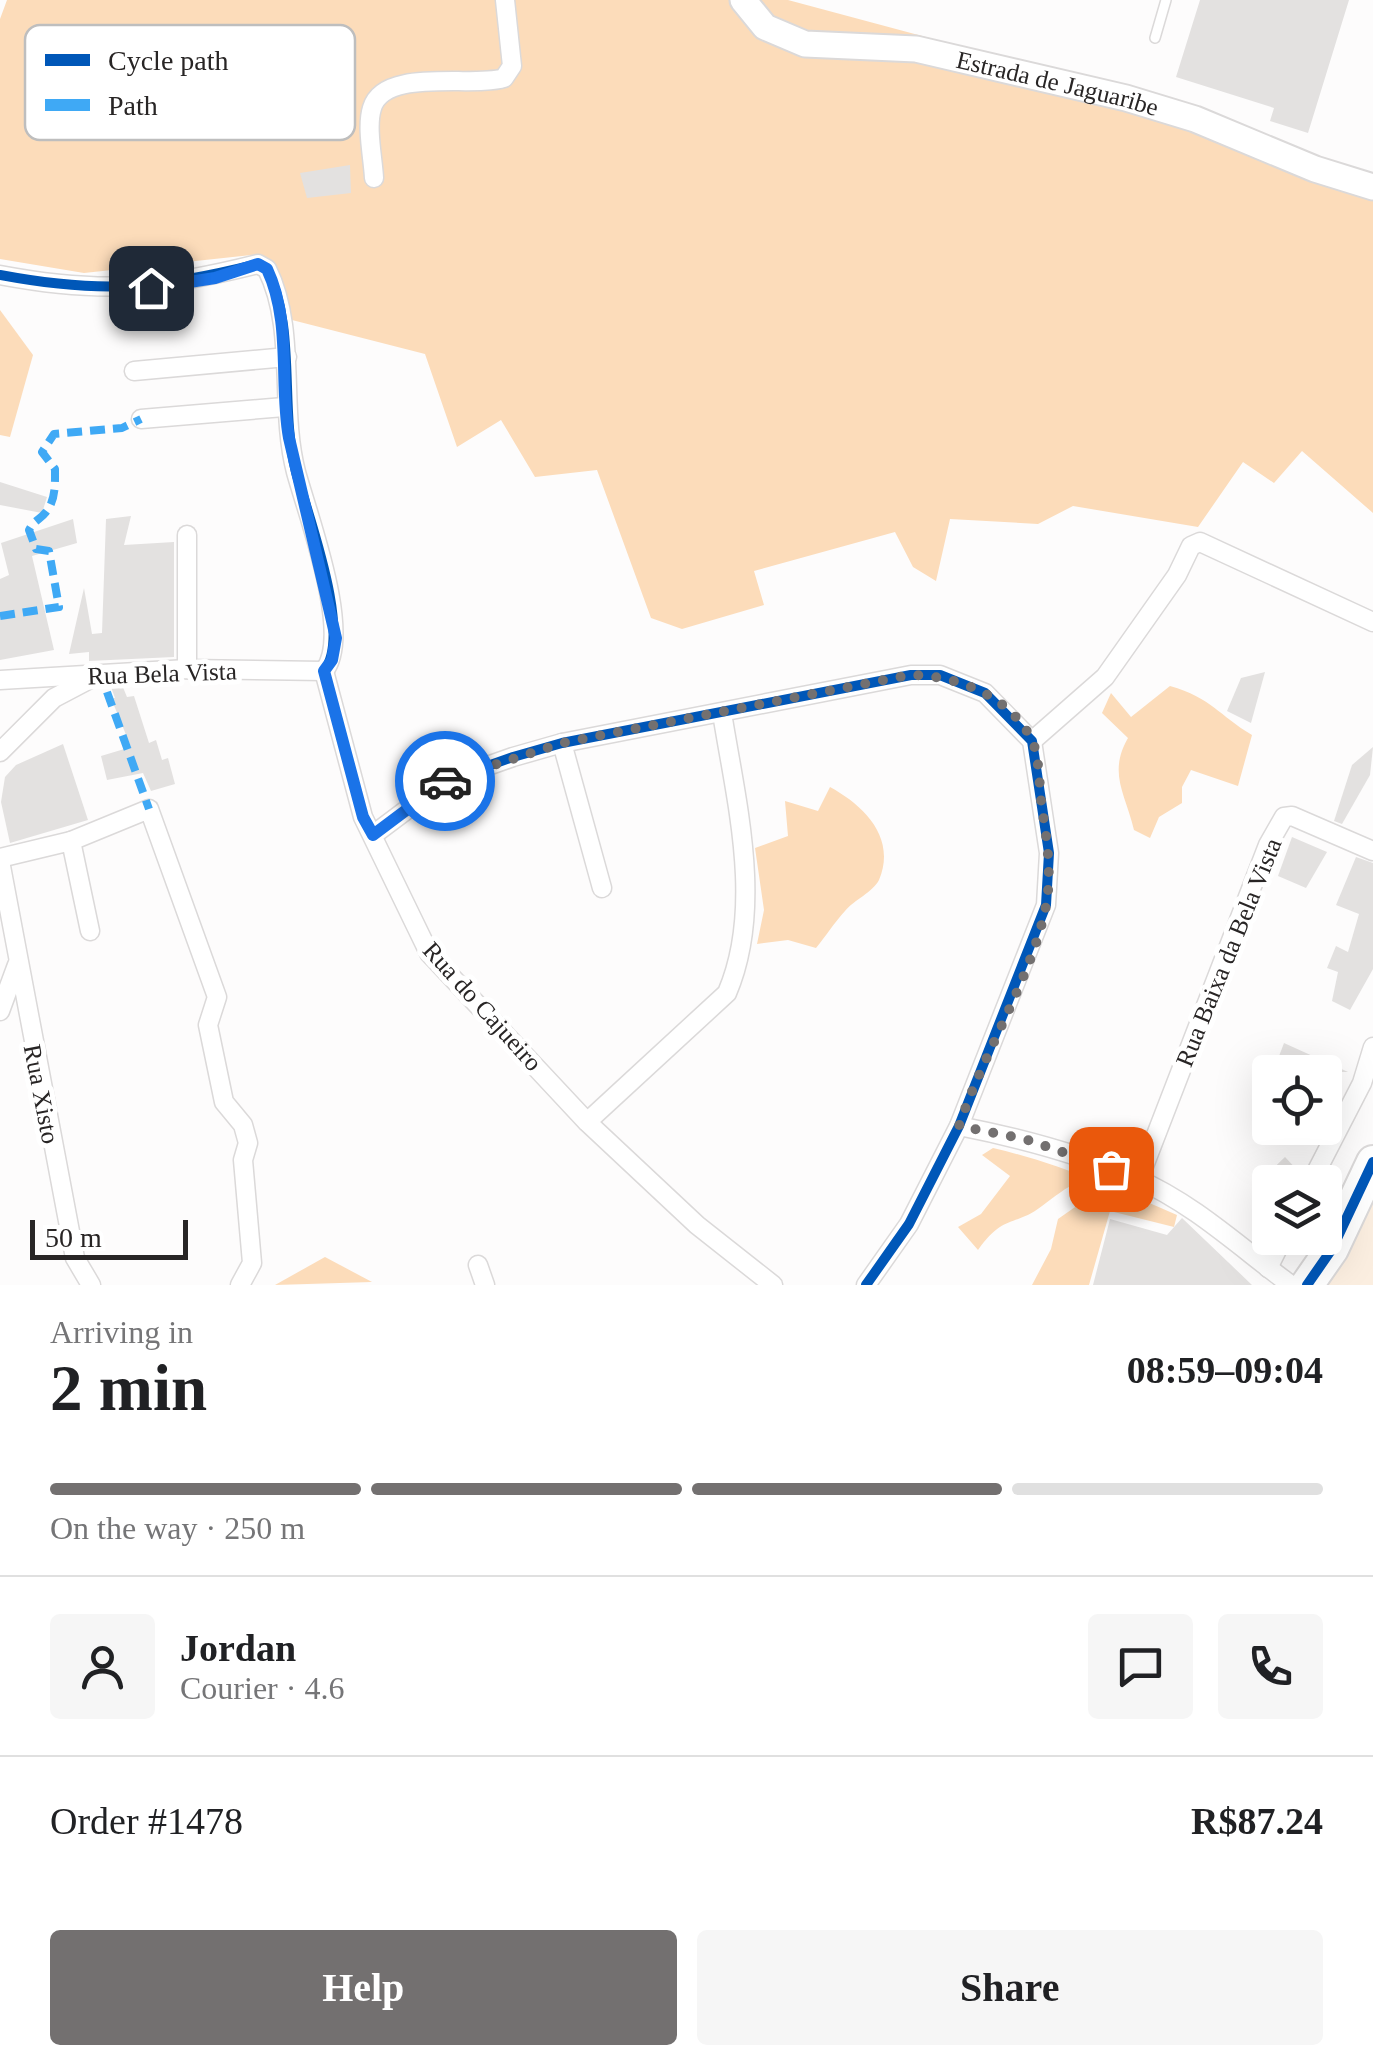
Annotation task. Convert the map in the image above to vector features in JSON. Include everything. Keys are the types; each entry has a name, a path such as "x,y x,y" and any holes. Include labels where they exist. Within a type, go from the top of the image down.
{"highway":[{"path":"1306,1285 1332,1249 1373,1162"}],"street":[{"path":"374,178 372,108 385,92 402,84 504,78 512,66 504,0"},
{"name":"Estrada de Jaguaribe","path":"743,0 765,27 805,44 916,49 1126,98 1195,119 1315,169 1373,187"},
{"name":"Rua do Cajueiro","path":"0,274 56,286 151,288 215,278 258,264 272,279 286,356 284,408 336,638 332,660 324,671 363,817 430,953 588,1122 696,1226 773,1285"},
{"path":"134,371 286,356"},
{"path":"141,419 284,408"},
{"path":"186,536 188,669"},
{"path":"1032,741 1105,677 1176,575 1187,552 1200,542 1373,622"},
{"name":"Rua Bela Vista","path":"0,680 188,669 324,671"},
{"path":"0,752 54,698 101,674"},
{"path":"373,835 445,781 562,743 910,675 940,675 985,693 1032,741 1049,853 1046,905 1032,950 977,1072 959,1126 909,1224 866,1285"},
{"path":"588,1122 727,993 737,971 745,901 740,823 722,713"},
{"path":"562,743 602,888"},
{"path":"0,859 71,841 149,809 217,997 208,1025 224,1102 243,1125 248,1143 243,1160 252,1263 240,1285"},
{"name":"Rua Baixa da Bela Vista","path":"1139,1179 1268,845 1284,817 1292,816 1373,850"},
{"path":"71,841 90,931"},
{"name":"Rua Xisto","path":"0,859 5,918 86,1278"},
{"path":"0,1011 16,965"},
{"path":"1320,1165 1362,1083 1373,1047"},
{"path":"959,1126 1025,1139 1139,1179 1196,1214 1290,1285"},
{"path":"1268,1268 1274,1255"},
{"path":"478,1265 485,1285"}],"lane":[{"path":"1155,38 1166,0"}],"shaded area":[{"path":"7,0 788,0 1078,78 1373,195 1373,513 1302,451 1274,483 1243,462 1198,527 1073,506 1038,524 950,519 936,581 913,567 895,532 754,571 764,605 682,629 651,618 597,470 535,477 501,420 457,447 425,354 292,320 260,254 84,273 0,259 0,19"},
{"path":"0,310 33,355 10,437 0,435"},
{"path":"1170,686 1205,702 1252,735 1238,786 1191,770 1182,787 1182,803 1159,817 1150,838 1134,830 1120,783 1119,762 1128,738 1102,713 1111,693 1131,717"},
{"path":"830,787 854,803 874,824 884,850 879,880 845,911 816,948 788,940 757,944 764,910 755,848 788,836 785,801 818,811"},
{"path":"993,1148 1064,1169 1177,1215 1174,1227 1110,1211 1089,1285 1032,1285 1051,1249 1058,1219 1088,1198 1081,1181 1033,1212 995,1230 978,1250 958,1227 981,1214 1010,1176 982,1155"},
{"path":"1373,1200 1373,1285 1322,1285 1360,1229"},
{"path":"325,1257 372,1282 275,1285"}],"building":[{"path":"1200,0 1349,0 1308,133 1270,121 1274,108 1176,77"},
{"path":"350,165 351,193 307,198 300,173"},
{"path":"0,482 47,497 42,513 0,505"},
{"path":"131,516 124,545 174,542 174,657 89,661 89,652 69,654 84,588 92,634 102,633 106,519"},
{"path":"73,519 77,543 32,556 54,650 0,660 0,579 9,575 1,543"},
{"path":"1265,672 1251,723 1227,711 1241,678"},
{"path":"122,685 127,697 134,696 149,743 156,740 162,760 168,758 175,784 151,791 143,773 107,780 101,756 131,747 111,698 115,698 111,687"},
{"path":"63,744 88,820 10,843 1,802 5,777 16,765"},
{"path":"1373,747 1370,775 1342,824 1334,821 1352,765"},
{"path":"1292,837 1327,852 1306,888 1278,876"},
{"path":"1356,857 1373,863 1373,969 1350,1010 1332,1001 1338,972 1327,968 1336,946 1348,952 1359,914 1336,905"},
{"path":"1284,1043 1310,1055 1279,1055"},
{"path":"1285,1157 1293,1165 1277,1165"},
{"path":"1182,1218 1252,1285 1093,1285 1110,1219 1167,1235"}],"marked path":[{"path":"0,616 59,607 49,551 36,549 29,530 46,512 53,497 55,469 42,452 54,434 122,428 141,419"},
{"path":"107,692 149,809"}],"cycle path":[{"path":"0,275 69,285 130,286 190,279 258,264 267,269 282,317 291,447 331,604 332,654 324,671"},
{"path":"373,835 445,781 562,743 911,675 940,675 985,693 1032,741 1049,853 1046,905 959,1126 909,1224 866,1285"},
{"path":"1307,1285 1332,1249 1373,1162"}],"way so far":[{"path":"445,781 562,743 910,675 940,675 985,693 1007,710 1032,741 1049,853 1046,905 1032,950 977,1072 959,1126 1025,1139 1111,1169"}],"route":[{"path":"151,288 215,278 258,264 267,269 286,356 284,408 289,438 336,638 332,660 324,671 363,817 373,835 445,781"}]}
